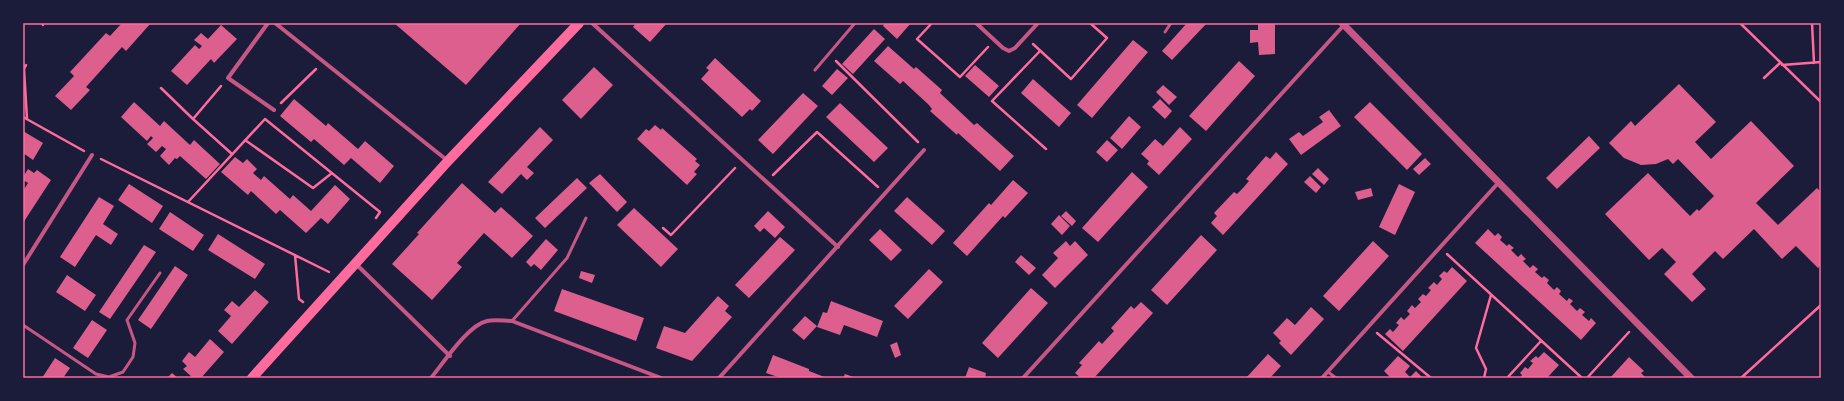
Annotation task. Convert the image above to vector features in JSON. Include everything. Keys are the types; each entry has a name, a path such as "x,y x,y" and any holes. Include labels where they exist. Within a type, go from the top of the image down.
{"main road":[{"path":"252,378 448,161 579,23"}],"street":[{"path":"268,23 228,78 274,110"},
{"path":"275,23 448,161"},
{"path":"592,23 838,247"},
{"path":"976,23 1008,51 1015,48 1038,23"},
{"path":"1023,378 1343,24 1692,378"},
{"path":"719,378 924,150"},
{"path":"23,265 92,155"},
{"path":"1322,378 1499,182"},
{"path":"356,264 450,356"},
{"path":"432,378 468,332 478,324 487,321 512,321 661,378"}],"lane":[{"path":"815,70 855,23"},
{"path":"1164,32 1171,23"},
{"path":"512,321 567,258 586,218"},
{"path":"23,325 96,374 109,377 122,372 133,357 135,344 127,320 160,273"},
{"path":"1328,372 1336,378"}],"path":[{"path":"932,23 918,39 960,77 995,40"},
{"path":"1025,37 1071,78 1107,38 1090,23"},
{"path":"1740,23 1821,102"},
{"path":"1812,23 1814,63"},
{"path":"1040,51 992,100 1046,149"},
{"path":"828,54 906,129 924,150"},
{"path":"188,202 265,119 323,62"},
{"path":"1764,78 1781,64 1821,62"},
{"path":"26,65 24,68 27,119"},
{"path":"193,119 228,78"},
{"path":"161,88 232,154"},
{"path":"23,117 92,155 343,278"},
{"path":"265,119 380,212 372,223 384,233"},
{"path":"766,182 816,132 885,194"},
{"path":"245,140 312,188 332,173"},
{"path":"663,228 671,234 742,160"},
{"path":"1440,248 1582,378"},
{"path":"295,255 299,299 314,310"},
{"path":"1484,378 1486,369 1476,348 1491,295"},
{"path":"1741,378 1821,305"},
{"path":"1586,378 1638,323"},
{"path":"1369,326 1431,378"},
{"path":"1507,378 1542,341"}],"building":[{"path":"122,23 151,23 126,51 122,47 86,87 90,90 71,110 55,96 74,76 70,72 106,33 110,36"},
{"path":"394,23 521,23 466,85"},
{"path":"636,23 667,23 650,42 633,27"},
{"path":"885,23 911,23 897,39 883,26"},
{"path":"1187,23 1207,23 1172,60 1162,51"},
{"path":"1258,23 1275,23 1275,54 1259,55 1258,42 1250,43 1250,30 1258,30"},
{"path":"221,25 237,39 214,63 211,59 187,85 171,71 195,45 199,49 202,46 194,40 201,33 208,39"},
{"path":"874,29 885,39 853,74 842,64"},
{"path":"1133,40 1148,52 1092,118 1077,105"},
{"path":"888,46 914,69 916,67 942,90 940,93 974,125 977,123 1014,156 1000,171 958,133 957,135 930,111 932,109 929,105 903,81 900,84 874,61"},
{"path":"715,58 761,101 752,111 750,109 742,117 701,79 709,70 706,68"},
{"path":"1239,61 1255,76 1206,131 1189,116"},
{"path":"975,65 999,86 989,97 965,76"},
{"path":"594,67 613,85 581,119 562,100"},
{"path":"837,69 848,78 832,95 822,86"},
{"path":"1033,79 1071,113 1059,127 1021,93"},
{"path":"1679,84 1716,122 1695,142 1711,159 1751,121 1794,166 1756,203 1778,225 1817,188 1821,192 1821,265 1818,268 1796,246 1782,259 1754,229 1723,259 1715,251 1692,274 1706,289 1692,302 1664,274 1676,262 1662,248 1649,260 1605,214 1648,173 1690,216 1697,209 1699,211 1714,196 1678,159 1673,164 1668,159 1656,164 1641,165 1624,158 1609,143 1631,121 1635,126"},
{"path":"1163,85 1177,97 1169,105 1156,92"},
{"path":"803,93 818,106 773,154 758,140"},
{"path":"294,99 326,126 328,123 358,149 365,141 394,166 380,183 351,158 344,165 314,139 311,142 280,116"},
{"path":"1160,99 1172,111 1165,119 1152,107"},
{"path":"134,102 160,126 164,121 190,145 194,140 220,164 206,179 180,156 177,159 175,158 169,165 160,156 166,149 162,146 156,152 147,144 153,138 151,136 147,141 121,117"},
{"path":"1370,102 1422,154 1407,170 1354,117"},
{"path":"840,103 888,148 874,162 826,117"},
{"path":"1329,110 1341,126 1301,155 1289,139 1299,132 1303,136 1323,122 1319,117"},
{"path":"1129,116 1141,127 1122,149 1110,138"},
{"path":"655,125 661,130 662,128 697,159 695,161 700,165 694,172 697,174 687,185 637,139 646,129 649,131"},
{"path":"540,127 553,140 527,167 534,173 527,180 521,174 502,194 488,182"},
{"path":"1180,127 1192,139 1159,175 1147,164 1149,161 1141,154 1155,139 1163,146"},
{"path":"23,131 43,143 33,160 23,153"},
{"path":"1589,136 1600,148 1557,189 1546,178"},
{"path":"1107,140 1118,150 1107,162 1096,152"},
{"path":"1276,152 1288,164 1223,235 1211,223 1217,216 1214,213 1234,192 1237,194 1243,188 1249,181 1246,179 1266,156 1270,159"},
{"path":"235,157 243,163 247,159 257,169 253,173 261,180 264,176 290,199 293,195 311,211 335,185 350,199 328,224 321,218 306,233 280,210 276,214 251,191 248,195 221,172"},
{"path":"1425,158 1431,164 1419,175 1413,169"},
{"path":"1318,168 1329,179 1324,185 1312,174"},
{"path":"28,169 34,173 37,170 51,180 23,223 23,191 28,183 23,180 23,177"},
{"path":"1132,172 1148,187 1098,242 1082,228"},
{"path":"600,174 627,202 617,212 589,183"},
{"path":"1310,176 1321,187 1316,193 1304,182"},
{"path":"577,178 587,188 545,228 535,218"},
{"path":"1013,180 1028,193 1005,218 1003,216 967,256 953,243 989,203 991,205"},
{"path":"462,183 495,213 501,207 533,236 512,258 484,233 457,263 462,267 432,300 392,264 419,234 417,233"},
{"path":"129,184 163,206 152,223 118,200"},
{"path":"1399,184 1415,192 1395,235 1379,227"},
{"path":"1371,188 1373,196 1358,200 1355,192"},
{"path":"99,197 114,206 103,224 118,234 111,245 96,235 75,267 60,257"},
{"path":"907,197 945,231 932,245 894,211"},
{"path":"634,208 678,249 661,267 617,225"},
{"path":"768,211 785,227 775,238 764,228 760,232 754,226"},
{"path":"1066,211 1076,221 1072,226 1061,216"},
{"path":"170,212 204,235 193,251 159,229"},
{"path":"1059,215 1070,226 1062,235 1051,224"},
{"path":"880,229 902,250 891,261 869,240"},
{"path":"1488,229 1495,236 1498,233 1502,237 1500,240 1507,246 1509,244 1514,248 1511,250 1518,257 1521,254 1526,259 1523,261 1530,268 1533,265 1538,269 1535,272 1542,278 1544,276 1549,280 1547,283 1554,290 1557,287 1561,291 1559,294 1567,301 1569,298 1573,301 1570,304 1577,311 1580,308 1585,312 1582,315 1589,321 1591,318 1596,323 1581,340 1475,243"},
{"path":"218,234 265,264 255,279 208,250"},
{"path":"1201,235 1217,250 1167,305 1151,290"},
{"path":"780,237 795,250 749,298 735,285"},
{"path":"546,239 558,250 541,270 534,264 531,267 526,262"},
{"path":"1066,241 1070,246 1075,241 1088,255 1055,288 1042,275 1058,258 1053,253"},
{"path":"1373,241 1389,256 1339,311 1323,296"},
{"path":"144,245 156,252 110,319 99,312"},
{"path":"1021,255 1036,268 1029,275 1015,262"},
{"path":"175,266 188,275 151,329 138,320"},
{"path":"1452,267 1467,281 1403,351 1385,334 1390,329 1393,332 1399,325 1396,323 1401,317 1404,320 1410,314 1407,311 1412,305 1415,308 1421,302 1418,299 1423,294 1426,296 1431,290 1428,288 1434,282 1437,285 1442,279 1439,276 1444,271 1447,273"},
{"path":"929,269 943,282 908,319 894,306"},
{"path":"581,271 595,275 592,283 579,278"},
{"path":"67,275 96,295 85,311 56,292"},
{"path":"1031,288 1048,303 998,358 982,343"},
{"path":"562,289 644,318 636,341 554,311"},
{"path":"255,290 269,302 232,344 218,331 231,316 224,310 232,301 239,307"},
{"path":"718,296 729,306 725,311 732,317 692,361 656,348 664,326 685,333"},
{"path":"831,301 883,321 877,337 844,325 840,335 817,327 823,312 827,313"},
{"path":"1141,302 1153,313 1094,378 1081,378 1075,373 1082,365 1079,363 1099,341 1102,344 1114,331 1111,328 1131,306 1134,309"},
{"path":"1311,307 1324,319 1291,355 1279,343 1281,341 1273,333 1287,318 1295,325"},
{"path":"805,316 817,326 804,340 792,330"},
{"path":"92,320 107,330 88,358 73,348"},
{"path":"210,339 224,352 201,378 193,378 183,369 187,366 182,361 189,352 195,357"},
{"path":"897,342 901,355 895,358 890,345"},
{"path":"1544,352 1559,365 1547,378 1520,378 1522,375 1520,373 1525,367 1528,369 1533,363 1530,361 1536,356 1538,358"},
{"path":"1268,354 1281,366 1270,378 1246,378"},
{"path":"773,355 809,369 809,371 827,378 781,378 766,373"},
{"path":"1398,356 1410,366 1405,372 1410,377 1416,371 1423,378 1391,378 1384,371"},
{"path":"1629,357 1644,371 1641,373 1645,377 1610,378"},
{"path":"55,358 70,368 63,378 42,378"},
{"path":"969,367 986,373 985,378 965,378"},
{"path":"172,373 178,378 167,378"},
{"path":"845,374 856,378 843,378"}]}
